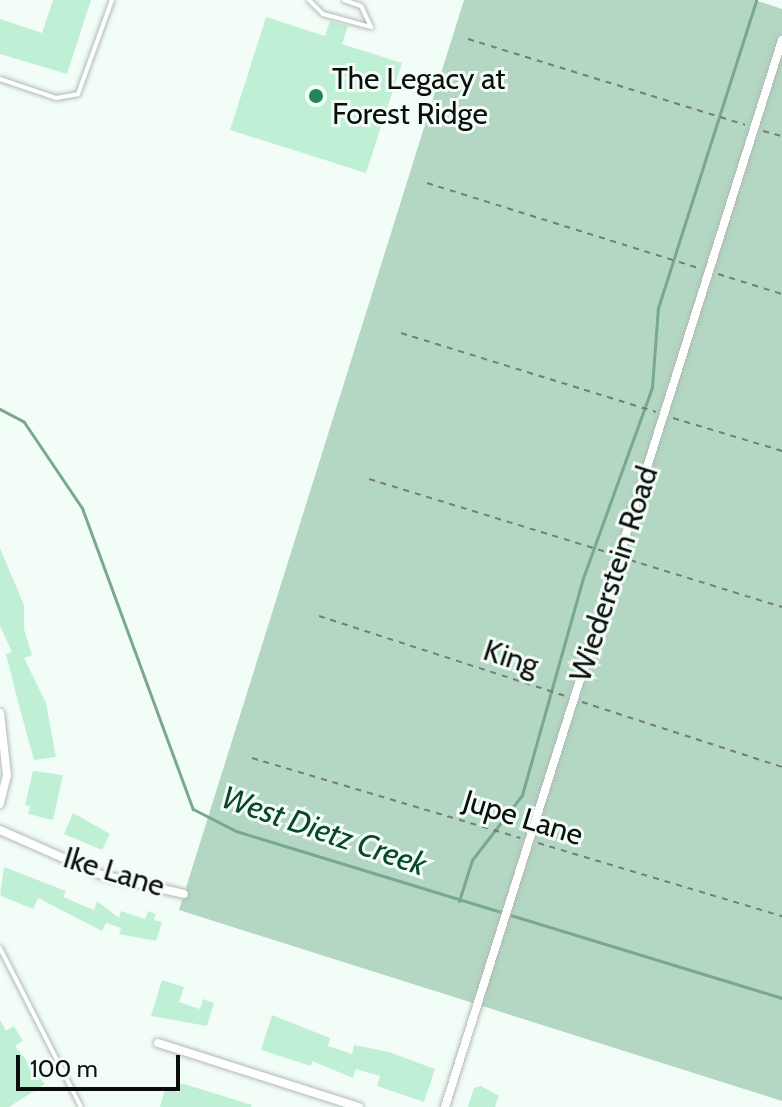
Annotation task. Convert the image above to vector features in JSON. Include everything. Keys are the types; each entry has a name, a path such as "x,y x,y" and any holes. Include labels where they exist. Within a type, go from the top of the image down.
{"street":[{"name":"Wiederstein Road","path":"445,1107 782,40"},
{"path":"0,713 7,775 0,804"},
{"name":"Ike Lane","path":"0,830 102,875 184,894"},
{"path":"158,1043 359,1107"}],"lane":[{"path":"0,79 56,98 78,94 112,0"},
{"path":"309,0 323,14 371,27 361,6 344,0"},
{"path":"0,948 81,1107"}],"path":[{"path":"468,39 782,136"},
{"path":"427,183 782,294"},
{"path":"401,333 782,451"},
{"path":"369,479 782,607"},
{"name":"King","path":"319,616 782,767"},
{"name":"Jupe Lane","path":"252,758 782,916"}],"green space":[{"path":"464,0 755,0 782,9 782,1101 179,910"}],"building":[{"path":"53,0 91,0 67,74 0,54 0,19 42,33"},
{"name":"The Legacy at Forest Ridge","path":"266,17 325,36 330,21 348,26 342,44 402,63 366,173 230,130"},
{"path":"0,548 24,605 24,629 32,655 24,658 46,703 56,757 34,760 18,702 6,654 12,652 0,626"},
{"path":"33,771 63,775 53,820 28,814 30,806 25,805"},
{"path":"73,813 110,834 102,850 64,834"},
{"path":"4,867 66,891 63,897 94,910 97,901 119,918 121,911 145,919 148,911 156,914 154,920 162,922 156,941 119,934 121,928 106,923 102,931 38,898 33,909 6,898 0,895"},
{"path":"162,980 184,987 179,1002 200,1009 203,999 214,1003 207,1026 151,1016"},
{"path":"272,1015 330,1038 328,1046 352,1054 354,1045 389,1052 435,1069 424,1102 377,1086 380,1076 356,1069 353,1078 312,1061 311,1066 261,1050"},
{"path":"0,1020 6,1031 14,1026 23,1041 15,1046 45,1084 9,1107 0,1107"},
{"path":"181,1083 252,1105 160,1107 165,1089 178,1092"},
{"path":"481,1086 499,1096 495,1107 468,1107 474,1088"}],"waterway":[{"path":"459,901 472,860 522,795 583,578 652,387 658,308 756,0"},
{"name":"West Dietz Creek","path":"0,409 24,422 82,508 193,809 236,831 782,998"}],"place":[{"name":"The Legacy at Forest Ridge","path":"316,96"}]}
